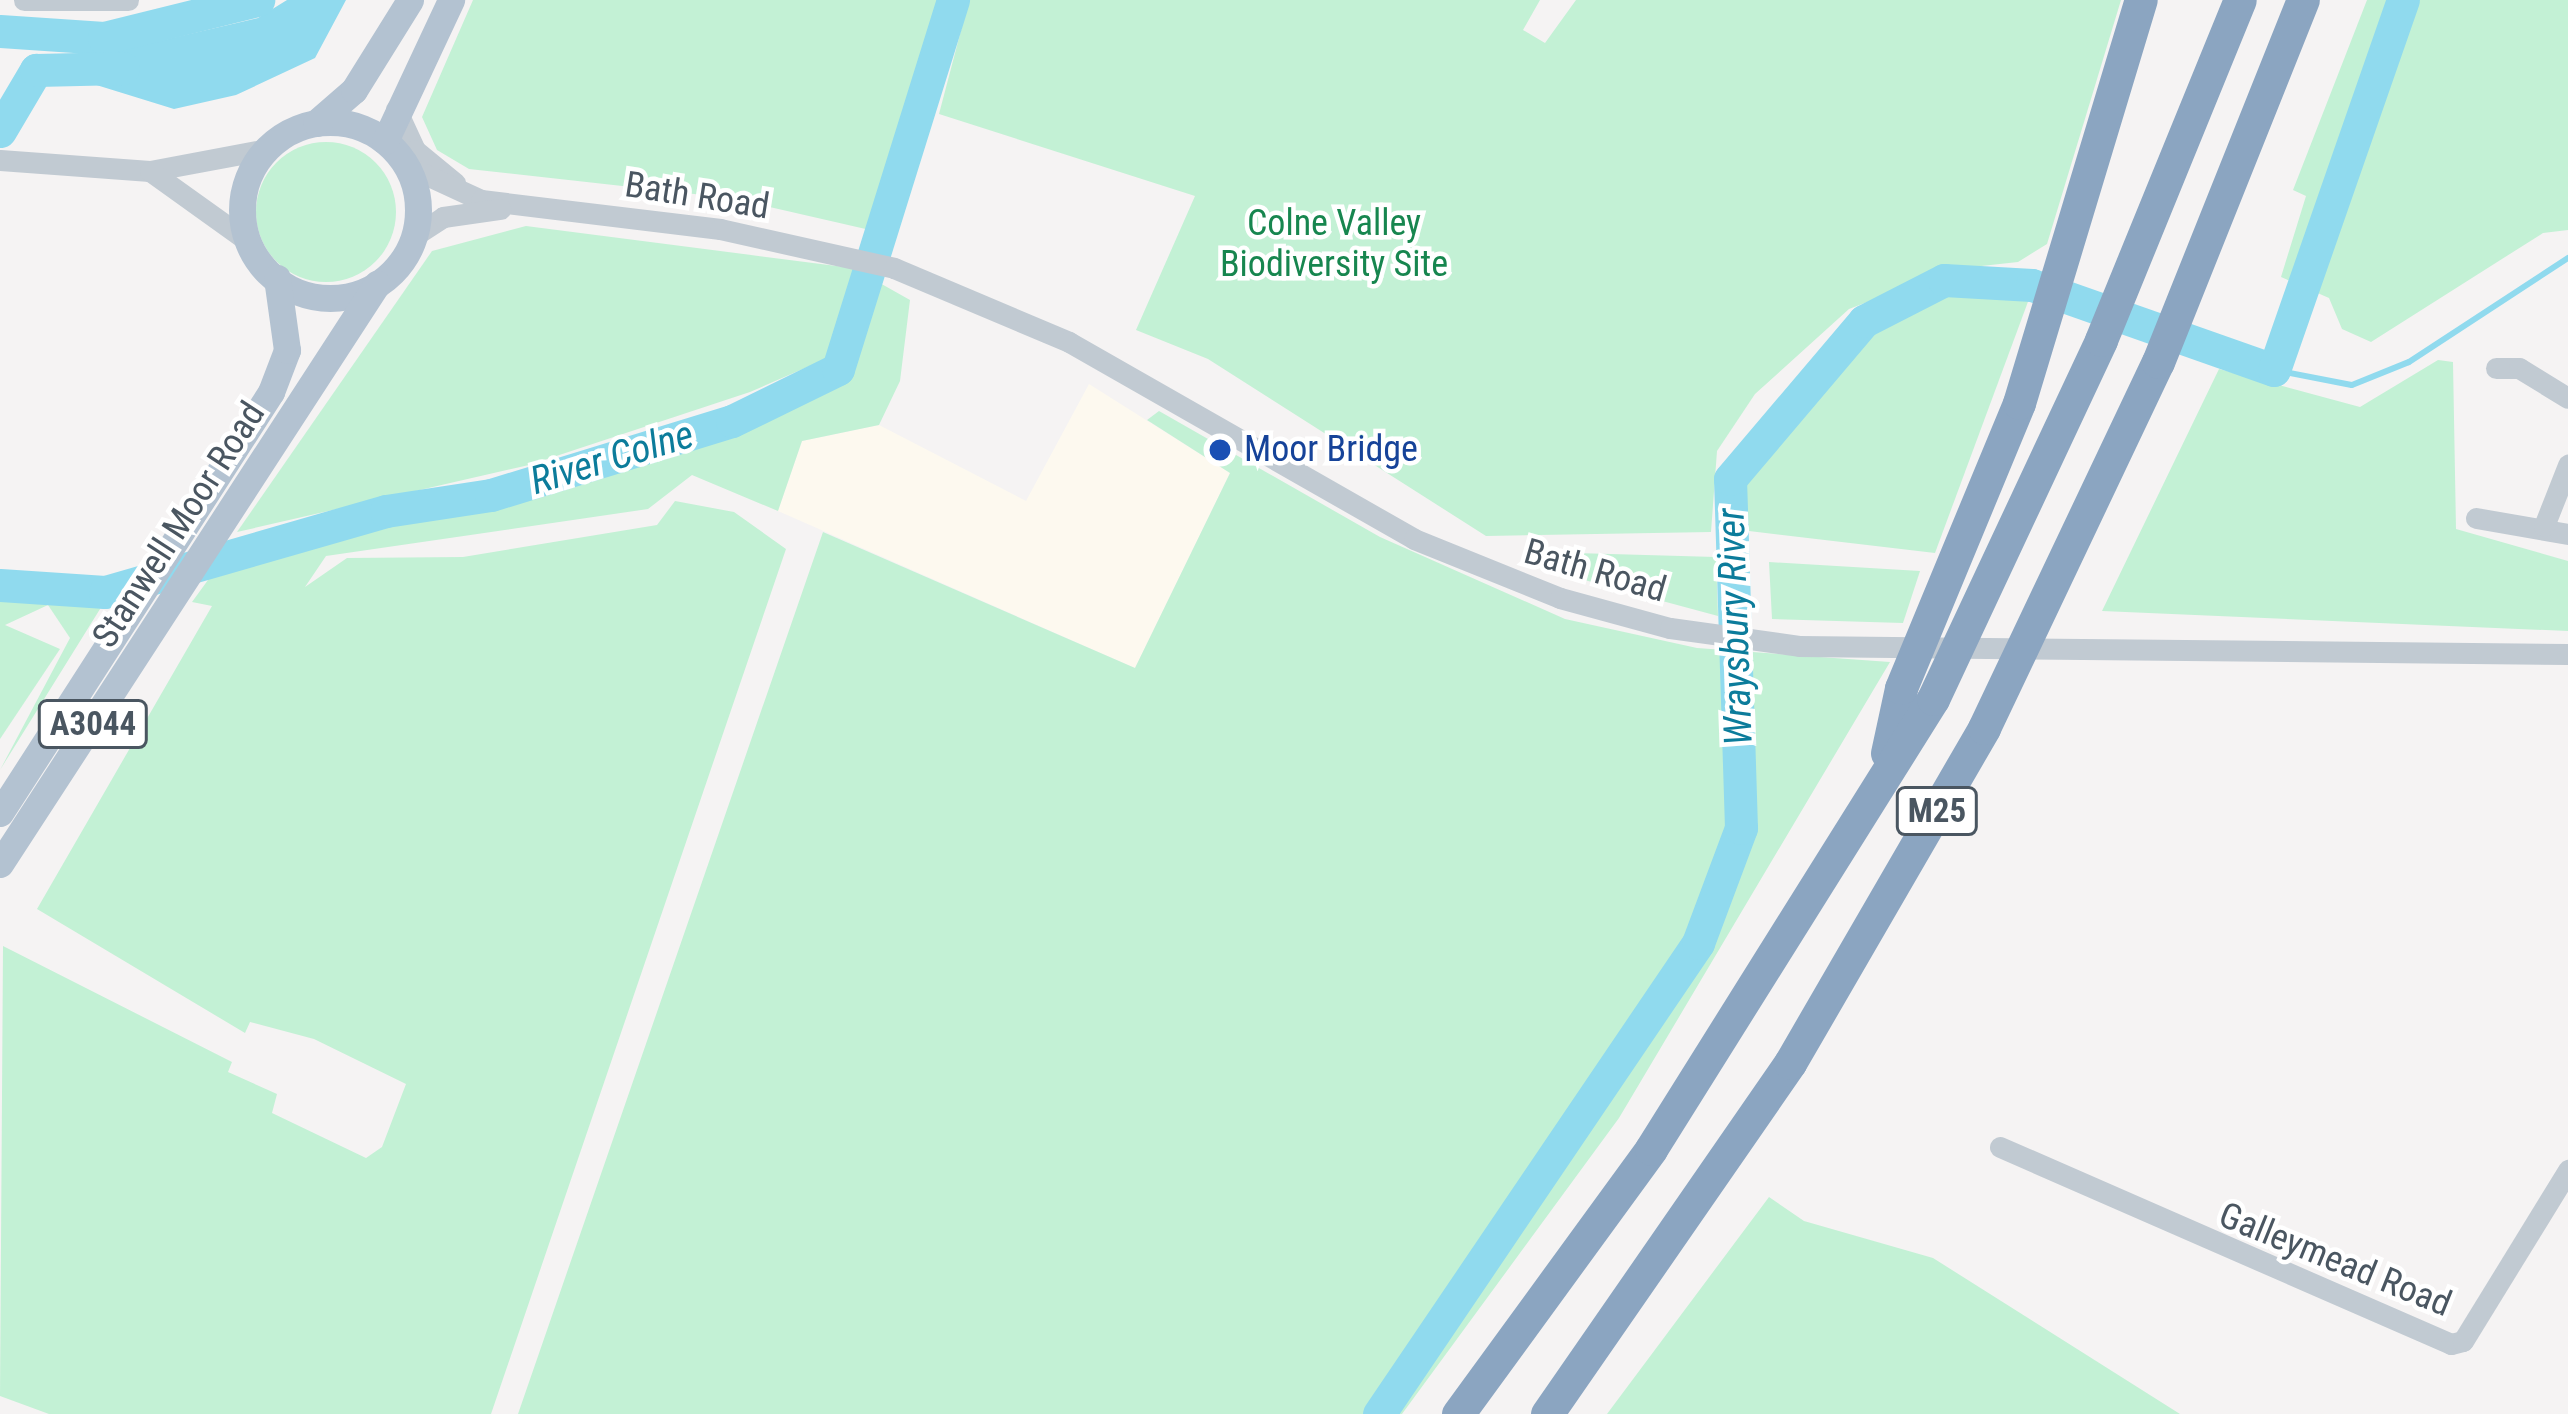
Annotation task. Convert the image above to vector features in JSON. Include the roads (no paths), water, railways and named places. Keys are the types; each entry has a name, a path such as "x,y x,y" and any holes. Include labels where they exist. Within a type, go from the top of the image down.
{"highway":[{"name":"M25","path":"1885,767 1901,688 2040,333 2141,0"},
{"name":"M25","path":"1458,1414 1651,1149 1950,665 2102,340 2240,0"},
{"name":"M25","path":"1547,1414 1790,1063 1984,728 2158,362 2303,0"}],"main road":[{"path":"316,123 386,141 407,166 414,236 377,284 333,299 277,278 245,239 245,188 267,149 316,123 355,89 410,0"},
{"path":"386,141 396,109 452,0"},
{"name":"Stanwell Moor Road","path":"0,813 175,543 287,350 277,278"},
{"name":"Stanwell Moor Road","path":"0,864 377,284"}],"street":[{"path":"24,0 128,0"},
{"path":"396,109 415,150 481,200"},
{"path":"4,160 150,171 267,149"},
{"name":"Bath Road","path":"407,166 481,200 863,259 894,268 1069,342 1414,539 1622,616 1799,646 2568,653"},
{"path":"150,171 245,239"},
{"name":"Bath Road","path":"414,236 443,217 519,206"},
{"path":"2496,368 2519,368 2568,398"},
{"path":"2544,526 2568,465"},
{"path":"2476,518 2544,526 2568,534"},
{"name":"Galleymead Road","path":"2000,1147 2451,1344 2568,1170"}],"water":[{"path":"287,0 346,0 315,58 236,95 174,109 77,79 78,60 258,18"}],"waterway":[{"path":"0,31 104,38 258,0"},
{"name":"River Colne","path":"0,585 105,592 386,511 491,495 732,421 838,369 953,0"},
{"name":"Wraysbury River","path":"1379,1414 1698,943 1741,828 1730,479 1864,321 1944,280 2032,285 2274,370 2403,0"},
{"path":"0,131 36,70 123,68"},
{"path":"2274,370 2352,385 2409,362 2568,258"}],"place":[{"name":"Moor Bridge","path":"1220,450"}],"park label":[{"name":"Colne Valley Biodiversity Site","path":"1334,244"}]}
